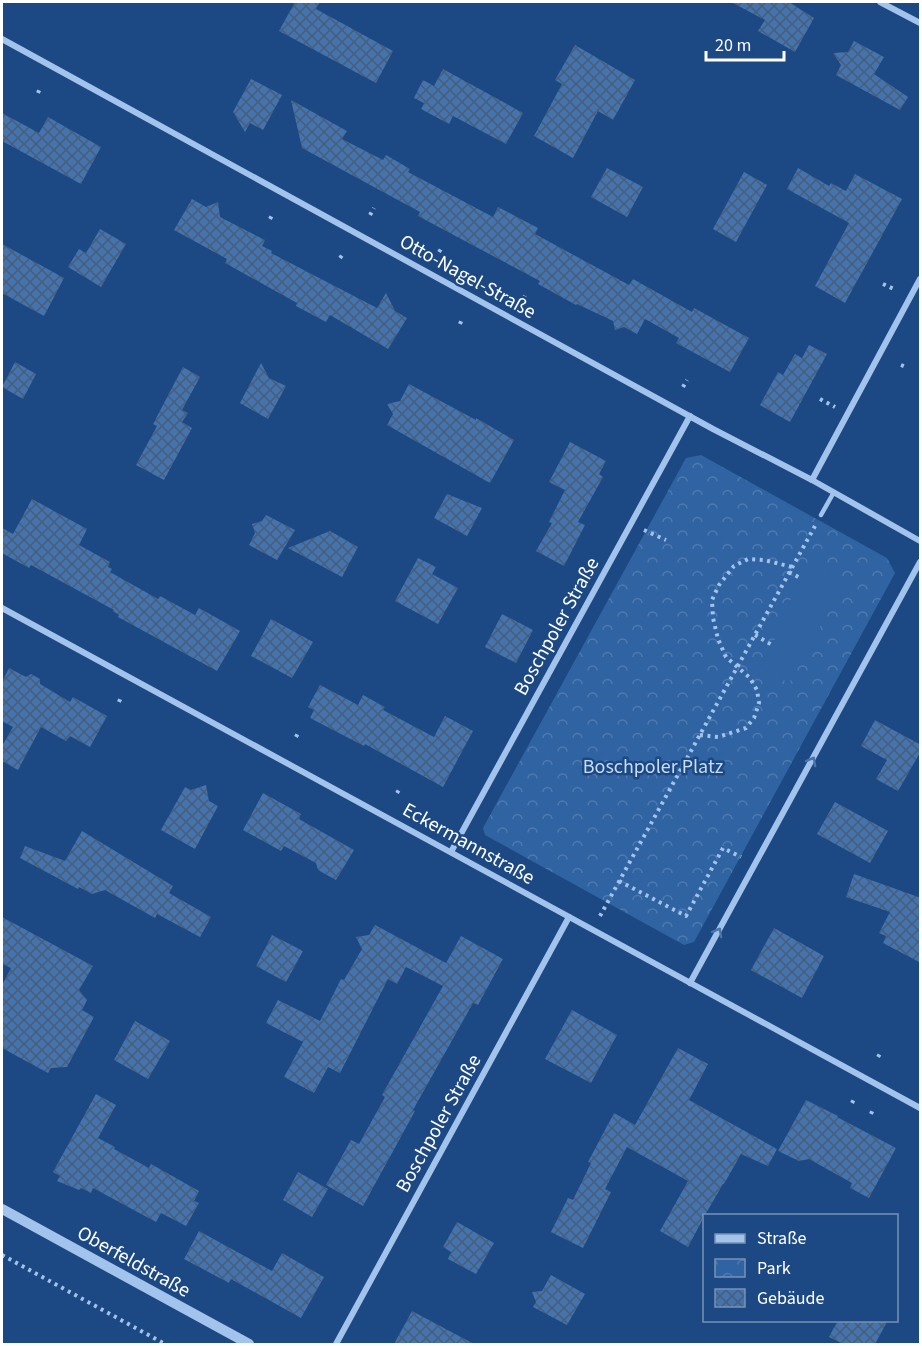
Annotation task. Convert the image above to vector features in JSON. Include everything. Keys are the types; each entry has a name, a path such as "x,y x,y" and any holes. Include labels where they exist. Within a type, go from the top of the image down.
{"street":[{"path":"880,2 921,23"},
{"name":"Otto-Nagel-Straße","path":"2,39 690,417 812,480 921,541"},
{"path":"812,480 921,279"},
{"name":"Boschpoler Straße","path":"451,852 690,417"},
{"path":"690,983 921,562"},
{"name":"Eckermannstraße","path":"2,608 921,1108"},
{"name":"Boschpoler Straße","path":"336,1344 569,916"},
{"name":"Oberfeldstraße","path":"2,1209 249,1344"}],"lane":[{"path":"821,515 834,492"}],"path":[{"path":"370,214 374,208"},
{"path":"439,252 443,246"},
{"path":"683,387 687,380"},
{"path":"593,930 821,515"},
{"path":"631,524 666,540"},
{"path":"700,735 718,737 746,728 754,718 759,703 757,690 750,678 726,657 718,639 712,600 719,585 734,566 748,560 764,560 791,570 802,579"},
{"path":"755,635 772,645"},
{"path":"619,882 686,916 723,848 756,864"},
{"path":"879,1057 881,1052"},
{"path":"2,1255 165,1344"}],"green space":[{"name":"Boschpoler Platz","path":"701,455 887,558 895,573 694,942 684,945 485,835 483,828 686,458"},
{"path":"810,564 844,583 789,683 760,667 776,637 772,634"}],"building":[{"path":"295,2 320,2 316,9 393,51 376,83 279,31"},
{"path":"731,2 789,2 814,18 795,52 758,31 765,20"},
{"path":"854,41 884,57 874,74 908,97 900,110 836,75 841,65 833,53 848,52"},
{"path":"575,45 635,80 613,120 598,111 573,158 534,136 562,84 555,80"},
{"path":"443,69 523,113 506,144 453,116 449,124 421,109 424,103 414,98 423,80 434,86"},
{"path":"251,79 282,95 263,130 250,123 245,132 233,112"},
{"path":"291,100 347,131 342,139 383,160 386,155 410,169 408,172 493,217 498,207 538,228 535,234 629,285 633,279 692,312 694,308 749,338 730,372 676,343 679,338 645,319 637,334 624,327 615,330 613,321 576,305 538,284 540,281 418,216 420,212 302,148"},
{"path":"2,113 39,133 48,117 101,147 81,184 2,141"},
{"path":"607,168 643,187 627,217 591,197"},
{"path":"798,168 829,186 831,183 846,191 855,174 902,199 845,303 815,286 849,223 787,189"},
{"path":"744,172 767,185 736,242 713,229"},
{"path":"192,199 206,207 218,202 220,217 265,240 262,246 272,251 271,253 377,308 386,293 395,311 407,318 388,349 330,315 326,322 296,306 297,303 225,263 227,259 174,230"},
{"path":"100,229 126,244 101,287 68,267 79,249 86,253"},
{"path":"2,244 64,278 44,316 2,293"},
{"path":"809,345 827,354 790,422 760,405 778,372 783,375 795,354 802,358"},
{"path":"15,362 36,374 23,399 2,387"},
{"path":"261,363 269,378 286,386 268,419 240,403"},
{"path":"183,367 200,377 182,410 188,413 182,422 192,428 164,480 136,465 157,426 153,424"},
{"path":"409,384 514,440 490,483 387,425 393,414 387,404 400,401"},
{"path":"570,442 606,461 599,474 603,477 578,522 585,525 564,566 536,551 552,523 549,522 565,490 549,482"},
{"path":"447,494 482,508 467,536 434,518"},
{"path":"32,499 87,529 79,545 110,562 108,567 112,569 110,572 158,599 160,596 195,615 199,608 240,631 217,671 118,617 119,615 114,610 31,565 29,568 2,553 2,528 13,534"},
{"path":"266,515 295,530 277,560 249,545 255,533 252,524 262,521"},
{"path":"330,531 358,547 342,577 288,548"},
{"path":"418,558 436,567 432,574 458,588 438,624 395,601"},
{"path":"502,614 533,630 516,663 485,647"},
{"path":"271,619 313,642 292,678 251,656"},
{"path":"9,668 26,677 31,674 40,679 40,684 70,702 73,697 107,716 90,747 70,736 66,741 41,727 18,770 2,761 2,746 13,727 2,721 2,682"},
{"path":"320,685 358,705 363,695 385,707 383,710 434,737 445,716 473,731 443,787 365,744 364,746 310,718 314,710 308,707"},
{"path":"875,720 921,745 921,751 898,791 876,779 887,760 861,746"},
{"path":"206,785 209,801 218,806 195,849 161,830 185,787 191,790"},
{"path":"263,793 301,814 299,819 354,850 336,880 318,870 316,863 284,846 281,851 243,830"},
{"path":"835,802 888,831 870,863 817,834"},
{"path":"82,831 173,886 169,893 211,917 200,937 157,914 155,918 105,890 92,894 79,887 78,889 20,858 25,846 65,861"},
{"path":"854,874 921,898 921,963 883,943 886,936 879,933 890,912 846,897"},
{"path":"2,917 93,966 79,990 87,1000 82,1010 94,1017 67,1067 51,1068 48,1073 2,1048 2,985 11,968 2,964"},
{"path":"375,925 446,963 461,936 503,959 478,1005 473,1003 363,1206 326,1185 351,1140 359,1144 385,1097 382,1095 443,986 406,967 397,984 388,979 340,1073 328,1067 314,1093 284,1077 303,1042 266,1023 278,1000 320,1021 341,979 344,980 362,949 356,937 369,935"},
{"path":"774,928 824,956 802,998 751,970"},
{"path":"272,935 303,951 286,982 256,966"},
{"path":"572,1010 617,1035 591,1083 545,1059"},
{"path":"135,1021 170,1041 148,1079 114,1060"},
{"path":"678,1048 708,1064 689,1100 777,1149 768,1166 741,1154 706,1214 703,1214 703,1219 688,1247 660,1231 688,1181 627,1147 605,1189 611,1192 583,1248 551,1232 568,1198 573,1200 591,1163 588,1162 614,1113 635,1125"},
{"path":"96,1094 116,1105 98,1138 149,1168 151,1164 199,1191 194,1201 199,1203 186,1226 161,1213 156,1222 93,1188 91,1193 57,1181 60,1176 53,1172"},
{"path":"806,1100 896,1148 869,1198 850,1188 852,1183 809,1159 799,1161 778,1151"},
{"path":"298,1172 328,1189 312,1217 283,1200"},
{"path":"457,1222 494,1243 476,1274 448,1259 451,1252 443,1247"},
{"path":"199,1231 272,1271 282,1253 324,1277 301,1318 231,1279 229,1283 184,1259"},
{"path":"551,1275 585,1294 567,1325 533,1307 536,1302 532,1292 542,1291"},
{"path":"412,1311 474,1344 394,1344"},
{"path":"837,1322 887,1322 875,1344 843,1344 829,1337"}]}
